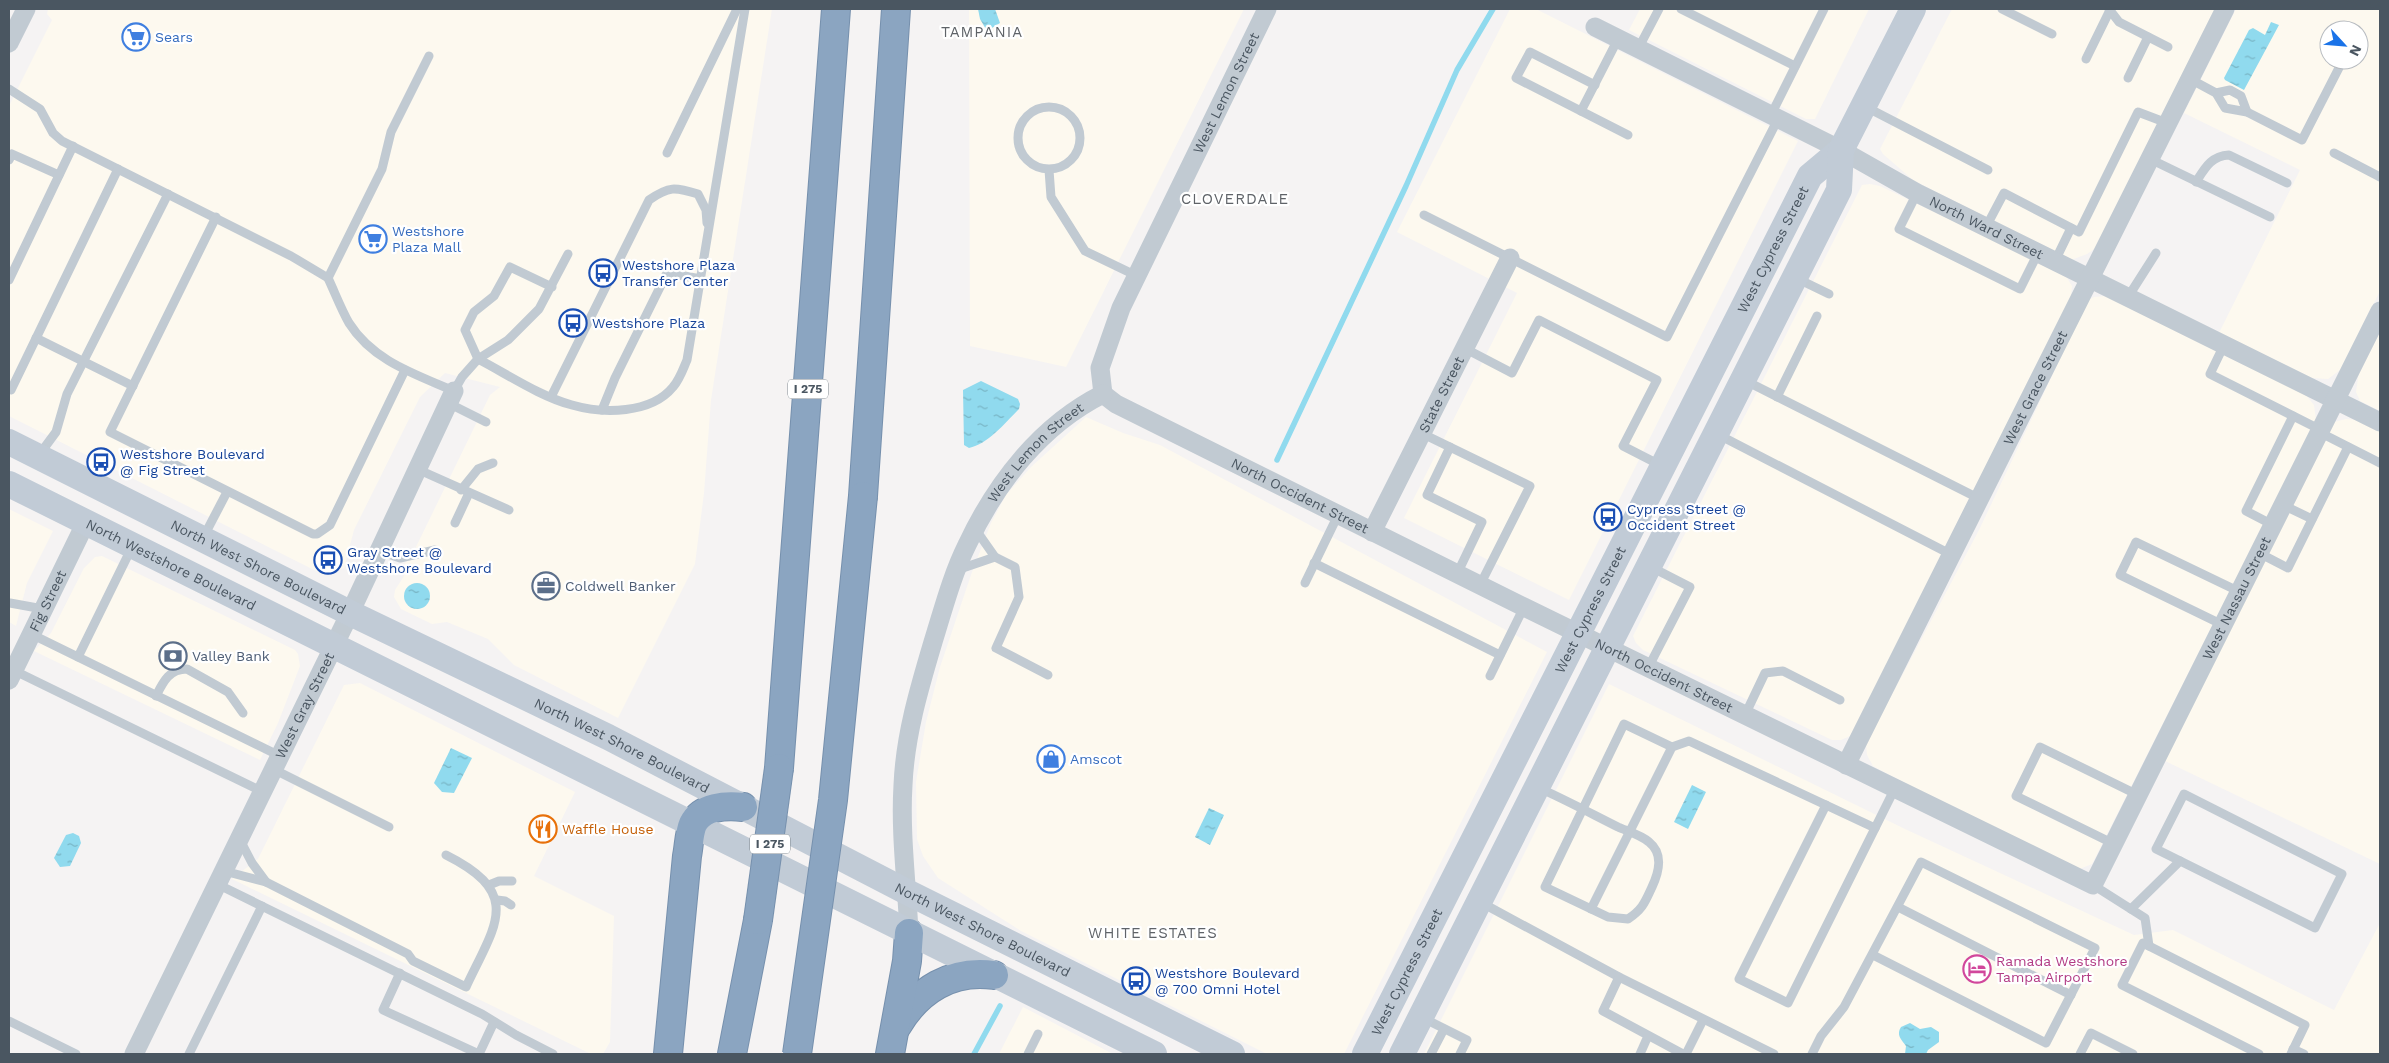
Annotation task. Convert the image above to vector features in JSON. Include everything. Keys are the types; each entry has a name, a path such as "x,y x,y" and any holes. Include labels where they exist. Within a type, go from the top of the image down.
{"highway":[{"name":"I 275","path":"732,1054 758,920 779,768 836,9"},
{"path":"797,1054 834,800 863,496 896,9"},
{"path":"668,1054 687,856 693,824 703,814 716,807 743,807"},
{"path":"890,1054 897,1028 907,962 909,933"},
{"path":"897,1028 914,1003 942,982 968,974 994,975"}],"main road":[{"name":"West Cypress Street","path":"1365,1054 1810,176 1841,150 1913,9"},
{"name":"West Cypress Street","path":"1402,1054 1432,1023 1479,902 1839,190 1841,150"},
{"name":"North West Shore Boulevard","path":"9,442 350,613 608,737 907,892 1232,1054"},
{"name":"North Westshore Boulevard","path":"9,484 334,645"},
{"path":"334,645 1154,1054"},
{"path":"1450,886 1479,902"}],"street":[{"path":"9,43 26,9"},
{"name":"West Lemon Street","path":"909,933 902,814 905,756 922,678 957,570 975,529 1006,477 1032,447 1060,420 1083,404 1103,394 1100,368 1121,308 1268,9"},
{"name":"West Grace Street","path":"1846,765 2190,79 2220,11"},
{"name":"North Ward Street","path":"1595,28 1841,150 1916,193 2380,422"},
{"name":"State Street","path":"1372,532 1510,258"},
{"name":"West Nassau Street","path":"2093,885 2320,431 2378,320"},
{"name":"North Occident Street","path":"1103,394 1116,404 1524,608 2093,885"},
{"name":"West Gray Street","path":"134,1054 350,613 450,397"},
{"name":"Fig Street","path":"11,675 86,522"}],"lane":[{"path":"667,153 736,9"},
{"path":"552,287 510,267 494,296 474,312 465,330 478,360 570,405 602,410 628,409 647,404 660,399 673,388 687,360 745,9"},
{"path":"1638,49 1659,9"},
{"path":"1681,9 1795,66"},
{"path":"1424,215 1667,337 1774,117 1795,66 1824,9"},
{"path":"2002,9 2052,34"},
{"path":"2110,10 2118,22 2168,47"},
{"path":"2086,59 2110,10"},
{"path":"2128,78 2148,37"},
{"path":"1581,111 1618,39"},
{"path":"1595,85 1530,52 1516,78 1628,135"},
{"path":"328,278 382,169 391,132 429,56"},
{"path":"2190,79 2216,93 2226,108 2247,112 2302,140 2338,70"},
{"path":"9,89 40,109 53,133 73,146 216,217 291,256 328,278 349,323 363,341 379,355 450,397 486,422"},
{"path":"2216,93 2230,90 2241,96 2247,112"},
{"path":"1864,106 1988,170"},
{"path":"1052,107 1071,115 1077,124 1080,134 1076,155 1069,163 1049,170 1031,164 1024,156 1018,138 1020,128 1032,112 1041,108 1052,107"},
{"path":"1986,227 2004,194 2078,232 2138,112 2167,123"},
{"path":"9,280 73,146"},
{"path":"2334,153 2380,177"},
{"path":"9,160 12,154 59,175"},
{"path":"2196,182 2209,162 2218,156 2229,154 2287,183"},
{"path":"2150,159 2270,217"},
{"path":"9,389 11,390 118,169"},
{"path":"1049,170 1051,197 1085,251 1137,276"},
{"path":"551,397 649,200 663,190 678,188 698,194 706,210 708,235"},
{"path":"1916,193 1899,229 2020,289 2038,253"},
{"path":"38,457 56,432 67,394 168,194"},
{"path":"216,217 110,432 312,534 322,532 330,525 405,370"},
{"path":"2055,261 2072,228"},
{"path":"2128,298 2156,252"},
{"name":"West Gray Street","path":"450,397 462,377 478,360 508,340 538,309 552,287 568,254"},
{"path":"602,410 616,375 667,273 701,279"},
{"path":"1795,278 1829,294"},
{"path":"1777,397 1817,316"},
{"path":"1464,348 1512,373 1539,320 1657,380 1623,446 1662,466"},
{"path":"36,338 133,386"},
{"path":"2224,345 2210,374 2380,463"},
{"path":"1743,380 1980,499"},
{"path":"2273,525 2246,511 2293,416"},
{"path":"1421,433 1530,486 1480,585"},
{"path":"1716,434 1952,555"},
{"path":"1450,447 1427,495 1482,522 1457,574"},
{"path":"2259,553 2288,568 2348,447"},
{"path":"455,523 465,491 478,469 493,463"},
{"path":"417,469 509,510"},
{"path":"203,539 227,492"},
{"path":"2283,505 2312,519"},
{"path":"1305,583 1338,515"},
{"path":"975,529 995,557 1016,567 1019,597 996,648 1048,675"},
{"path":"2223,625 2120,575 2136,542 2240,592"},
{"path":"78,657 133,545"},
{"path":"379,550 400,558 435,550"},
{"path":"957,570 995,557"},
{"path":"1314,563 1500,655"},
{"path":"1648,566 1690,587 1648,668"},
{"path":"10,603 43,609"},
{"path":"1490,676 1524,608"},
{"path":"31,634 156,696 389,826"},
{"path":"156,696 165,679 171,673 187,669 228,692 242,713"},
{"path":"1745,715 1765,673 1783,670 1840,700"},
{"path":"11,675 263,792"},
{"path":"1537,786 1582,808 1629,832 1650,842 1659,859 1660,871 1641,910 1628,919 1608,917 1545,887 1582,808 1624,724 1672,747"},
{"path":"1591,909 1672,747 1689,741 1875,828"},
{"path":"2114,844 2016,796 2040,747 2138,794"},
{"path":"1826,805 1739,979 1788,1003 1895,788"},
{"path":"2184,794 2342,874 2315,928 2180,861 2156,849 2184,794"},
{"path":"240,838 252,863 266,882"},
{"path":"220,877 266,882 408,954 413,961 466,988 493,931 497,915 497,900 489,885 467,866 446,855"},
{"path":"2132,909 2180,861"},
{"path":"1812,1054 1821,1036 1844,1007 1873,956 1921,862 2095,948 2046,1043 1873,956"},
{"path":"220,877 262,906 482,1014 553,1054"},
{"path":"489,885 499,881 512,881"},
{"path":"2093,885 2145,918 2149,946"},
{"path":"497,900 505,901 511,906"},
{"path":"1479,902 1619,977 1774,1054"},
{"path":"189,1054 262,906"},
{"path":"1898,907 2071,995"},
{"path":"2259,1054 2122,985 2143,943 2305,1025 2292,1052 2304,1054"},
{"path":"400,974 383,1010 479,1054 494,1022"},
{"path":"1619,977 1603,1011 1648,1036 1684,1054 1703,1020"},
{"path":"9,1021 76,1054"},
{"path":"1431,1054 1432,1023 1467,1040 1460,1054"},
{"path":"2080,1054 2091,1033 2133,1054"},
{"path":"1028,1054 1038,1034"},
{"path":"1640,1054 1648,1036"}],"shaded area":[{"name":"Westshore Plaza Mall","path":"48,9 772,9 711,400 704,493 695,564 618,718 514,665 488,639 447,622 432,624 401,609 394,597 395,590 404,576 403,566 415,549 490,395 500,387 445,373 420,397 354,530 344,568 324,575 9,416 9,106 52,20 47,14"},
{"path":"969,9 1244,9 1066,367 970,346"},
{"path":"1510,9 1536,9 1798,141 1569,600 1404,518 1517,293 1397,232"},
{"path":"1640,9 1869,9 1815,119 1806,119 1629,30"},
{"path":"1952,9 2217,9 2097,247 2087,254 2071,260 1913,180 1883,154 1880,149"},
{"path":"2236,9 2380,9 2380,291 2340,370 2328,379 2312,378 2219,333 2300,170 2184,113"},
{"path":"1862,185 1880,186 2058,271 2067,278 2072,286 2071,296 1858,726 1850,736 1841,740 1832,740 1643,650 1636,643 1633,636"},
{"path":"2106,296 2305,394 2314,405 2316,420 2092,864 2077,870 1967,816 1873,766 1867,755 1866,744 1979,530 2088,300 2094,297"},
{"path":"2380,329 2380,411 2360,401 2356,392 2359,372"},
{"path":"1086,417 1123,433 1160,445 1547,652 1344,1054 1267,1054 1021,931 938,878 923,856 917,839 916,782 926,722 940,667 972,572 991,523 1006,495 1031,467"},
{"path":"2346,419 2359,420 2380,431 2380,864 2163,760 2334,422"},
{"path":"9,509 53,531 27,583 16,626 9,622"},
{"name":"Valley Bank","path":"102,556 295,650 298,654 300,666 278,723 260,760 34,651 51,633 84,568 95,557"},
{"path":"360,683 575,792 534,876 614,916 610,1042 603,1054 591,1054 232,879 258,859 344,685"},
{"path":"1609,684 1905,829 2134,935 2173,930 2334,1010 2380,923 2380,1054 1424,1054"},
{"path":"1023,1007 1113,1054 999,1054"}],"water":[{"path":"978,9 995,9 1000,23 987,31 980,19"},
{"path":"2271,22 2279,25 2244,90 2225,80 2224,78 2249,30 2253,28 2265,35"},
{"path":"981,381 1018,399 1020,404 1019,409 996,432 983,442 969,448 964,445 963,390"},
{"path":"417,583 426,587 430,596 426,605 417,609 408,605 404,596 408,587"},
{"path":"451,748 472,758 454,793 442,792 434,783"},
{"path":"1692,785 1706,792 1688,829 1674,822"},
{"path":"1209,808 1224,815 1210,845 1195,837"},
{"path":"73,833 79,836 81,843 70,866 60,867 54,858 66,835"},
{"path":"1910,1023 1920,1029 1931,1027 1939,1032 1939,1042 1928,1050 1926,1054 1905,1054 1906,1046 1899,1032 1901,1027"}],"waterway":[{"path":"1277,460 1406,186 1457,70 1493,9"},
{"path":"974,1054 1000,1006"}],"place":[{"name":"Sears","path":"136,37"},
{"name":"Westshore Plaza Mall","path":"373,239"},
{"name":"Westshore Plaza Transfer Center","path":"603,273"},
{"name":"Westshore Plaza","path":"573,323"},
{"name":"Westshore Boulevard @ Fig Street","path":"101,462"},
{"name":"Cypress Street @ Occident Street","path":"1608,517"},
{"name":"Gray Street @ Westshore Boulevard","path":"328,560"},
{"name":"Coldwell Banker","path":"546,586"},
{"name":"Valley Bank","path":"173,656"},
{"name":"Amscot","path":"1051,759"},
{"name":"Waffle House","path":"543,829"},
{"name":"Ramada Westshore Tampa Airport","path":"1977,969"},
{"name":"Westshore Boulevard @ 700 Omni Hotel","path":"1136,981"}],"district":[{"name":"TAMPANIA","path":"982,32"},
{"name":"CLOVERDALE","path":"1235,199"},
{"name":"WHITE ESTATES","path":"1153,933"}]}
